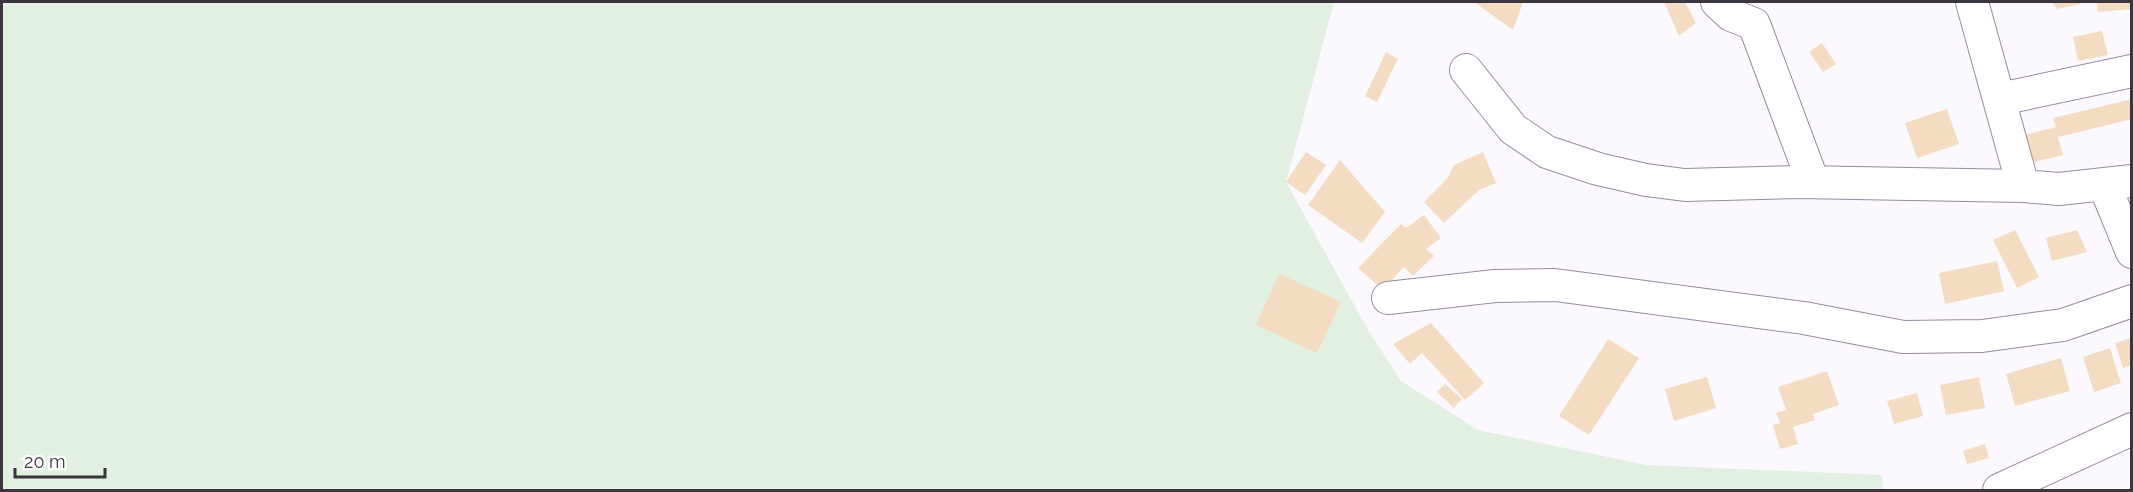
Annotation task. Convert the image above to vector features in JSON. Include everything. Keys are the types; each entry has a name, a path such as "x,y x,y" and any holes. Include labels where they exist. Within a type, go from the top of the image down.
{"street":[{"path":"1717,2 1731,15 1754,24 1813,182"},
{"path":"1972,2 2022,186"},
{"path":"1466,70 1513,129 1548,152 1598,169 1685,185 1813,182 2022,186 2059,189 2118,182 2132,252"},
{"path":"2000,99 2132,71"},
{"path":"1388,298 1495,286 1555,285 1804,318 1903,337 1982,336 2063,325 2132,301"},
{"path":"1999,490 2132,429"}],"green space":[{"path":"2,2 1334,2 1286,182 1368,330 1401,381 1478,430 1646,465 1882,475 1883,490 2,490"}],"building":[{"path":"1474,2 1523,2 1513,30"},
{"path":"1664,2 1685,2 1696,23 1679,36"},
{"path":"2052,2 2080,2 2080,4 2057,9"},
{"path":"2097,2 2132,2 2132,9 2098,12"},
{"path":"2102,31 2108,55 2078,61 2073,37"},
{"path":"1822,43 1836,64 1823,72 1809,52"},
{"path":"1386,52 1398,59 1377,102 1365,96"},
{"path":"2132,99 2132,119 2058,137 2063,155 2021,165 2014,138 2056,127 2053,118"},
{"path":"1947,109 1959,144 1917,158 1905,123"},
{"path":"1306,152 1326,165 1305,195 1286,182"},
{"path":"1483,152 1496,183 1479,190 1444,223 1424,202 1447,179 1454,165"},
{"path":"1340,160 1385,212 1362,243 1308,205"},
{"path":"1424,215 1441,238 1426,249 1434,256 1413,276 1404,267 1383,290 1358,268 1401,224 1406,228"},
{"path":"2015,230 2039,277 2017,288 1993,240"},
{"path":"2077,230 2087,252 2052,261 2046,238"},
{"path":"1997,261 2004,291 1945,304 1939,273"},
{"path":"1279,274 1341,302 1317,353 1256,325"},
{"path":"1431,323 1484,383 1465,400 1422,353 1410,364 1393,344"},
{"path":"2132,338 2132,365 2123,368 2115,343"},
{"path":"1608,339 1639,358 1589,435 1559,416"},
{"path":"2110,348 2121,383 2094,392 2083,357"},
{"path":"2061,358 2070,391 2015,406 2006,374"},
{"path":"1827,371 1839,405 1813,414 1815,420 1793,427 1798,444 1780,449 1773,425 1780,423 1776,413 1786,410 1778,387"},
{"path":"1707,377 1716,408 1674,421 1665,389"},
{"path":"1979,377 1985,408 1946,415 1940,385"},
{"path":"1445,384 1462,399 1454,408 1437,392"},
{"path":"1917,393 1923,416 1894,424 1887,401"},
{"path":"1985,444 1989,458 1967,464 1963,451"}]}
